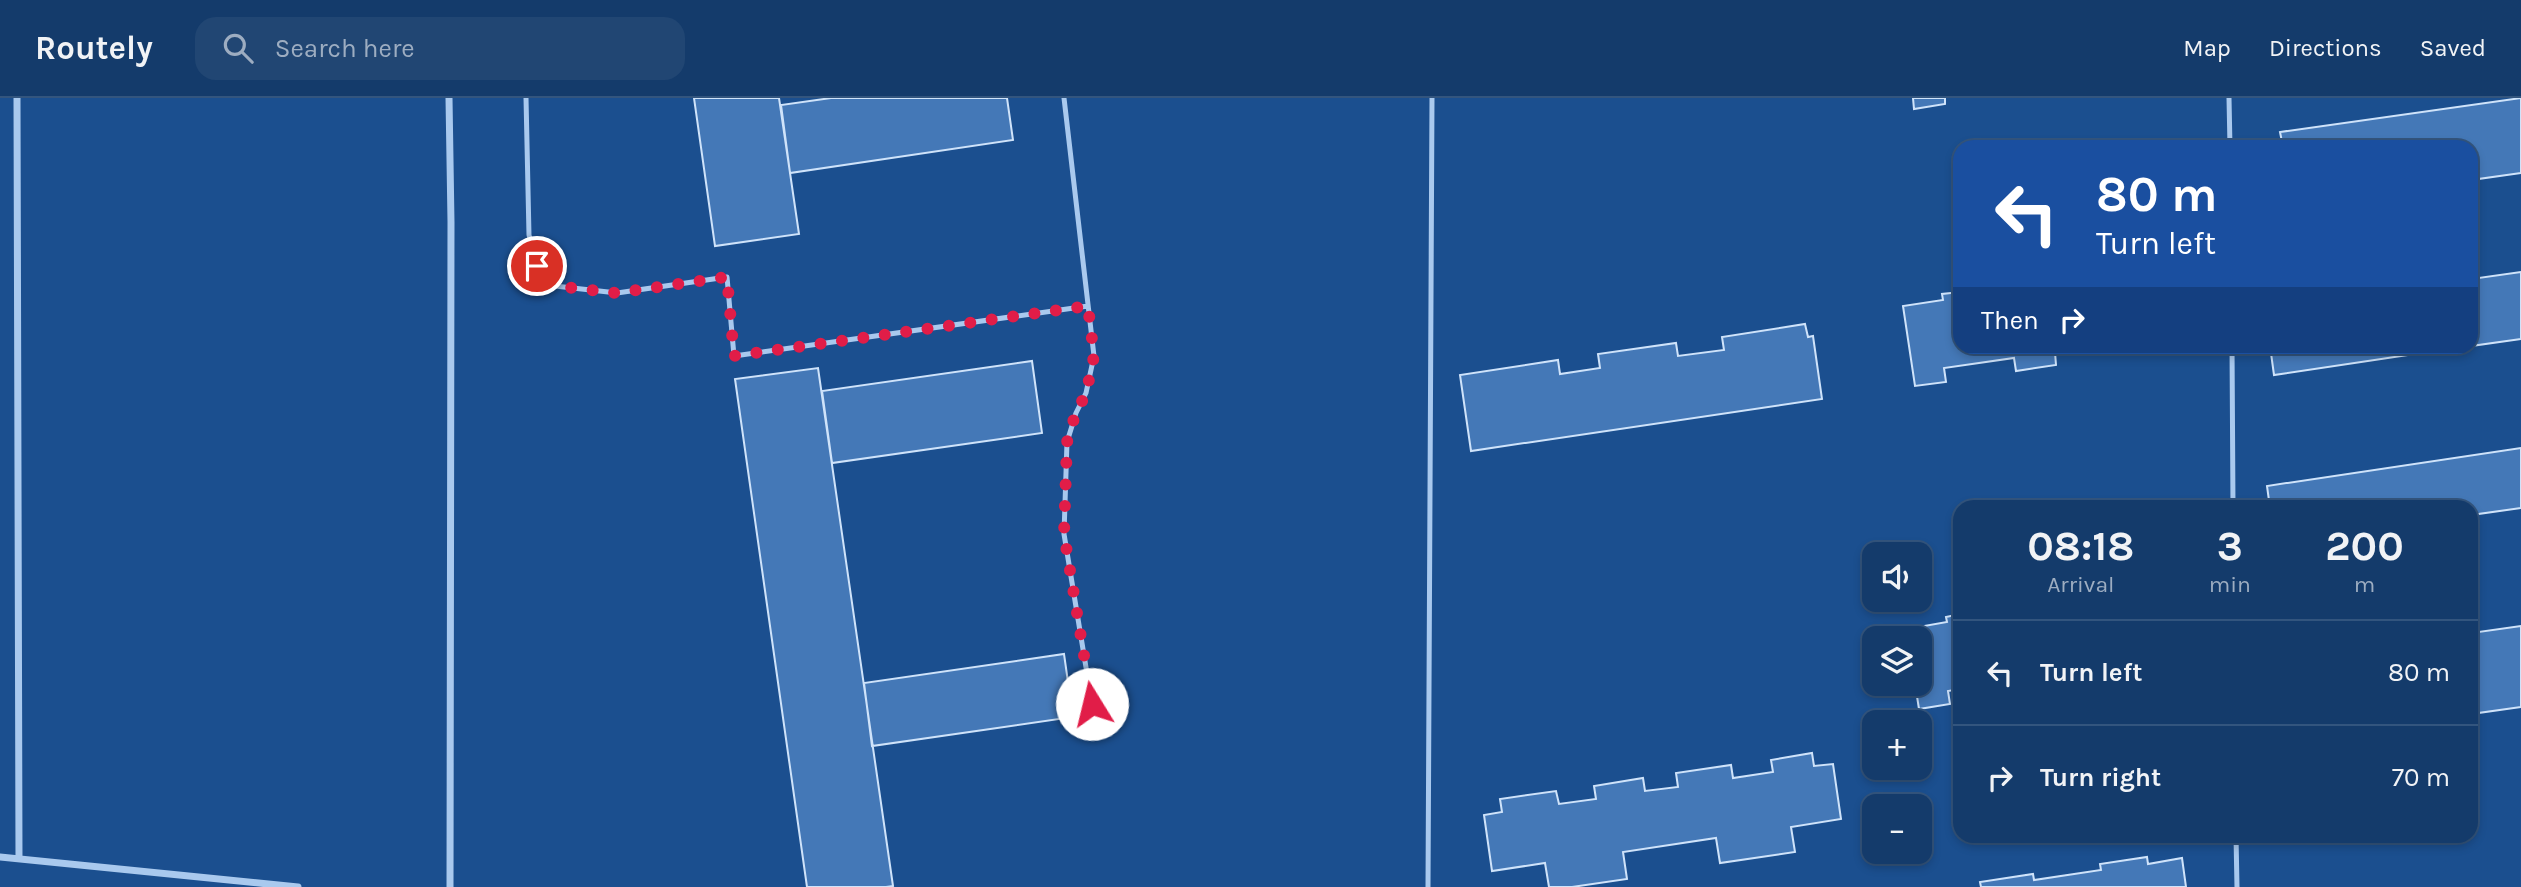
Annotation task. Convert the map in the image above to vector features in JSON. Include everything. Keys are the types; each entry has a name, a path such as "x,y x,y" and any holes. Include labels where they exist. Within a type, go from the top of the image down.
{"street":[{"path":"17,98 19,859"},
{"path":"449,98 450,887"},
{"path":"0,857 298,887"}],"lane":[{"path":"526,98 529,236 537,266 555,286 617,293 727,277 734,356 1088,306"},
{"path":"1065,98 1094,356 1086,394 1076,412 1067,442 1064,534 1096,728"},
{"path":"1428,887 1432,98"},
{"path":"2229,98 2230,140"},
{"path":"2232,354 2233,500"},
{"path":"2236,843 2237,887"}],"building":[{"path":"694,98 779,98 799,234 715,246"},
{"path":"831,98 1007,98 1013,140 790,173 781,105"},
{"path":"1913,98 1945,98 1945,104 1914,109"},
{"path":"2521,98 2521,173 2478,179 2478,140 2282,140 2280,132"},
{"path":"2521,272 2521,339 2478,345 2478,278"},
{"path":"1953,293 1953,354 2055,354 2056,365 2016,371 2014,358 1944,368 1946,382 1915,386 1903,306 1943,300 1942,294"},
{"path":"1805,324 1808,337 1813,336 1822,399 1471,451 1460,375 1558,360 1560,374 1600,368 1598,354 1676,343 1678,356 1724,350 1722,337"},
{"path":"2271,354 2414,354 2274,375"},
{"path":"1032,361 1042,433 832,463 822,391"},
{"path":"818,368 893,886 886,887 807,887 735,379"},
{"path":"2521,448 2521,508 2478,514 2478,500 2269,500 2267,486"},
{"path":"1953,616 1953,690 1948,691 1950,704 1919,709 1917,696 1932,696 1932,626 1924,626 1947,622 1946,617"},
{"path":"2521,626 2521,707 2478,713 2478,632"},
{"path":"1064,654 1073,717 872,746 864,683"},
{"path":"1812,753 1814,766 1833,764 1841,819 1791,827 1795,852 1720,863 1716,838 1623,852 1627,879 1572,887 1549,887 1545,863 1492,871 1484,815 1502,812 1500,799 1556,791 1559,804 1596,799 1594,786 1643,778 1645,791 1678,787 1676,773 1731,765 1733,778 1773,772 1771,760"},
{"path":"2147,857 2148,864 2182,858 2186,887 1981,887 1980,882 2033,874 2034,880 2101,870 2100,864"}],"route":[{"path":"537,266 555,286 617,293 727,277 734,356 1088,306 1094,356 1086,394 1076,412 1067,442 1064,534 1092,704"}]}
